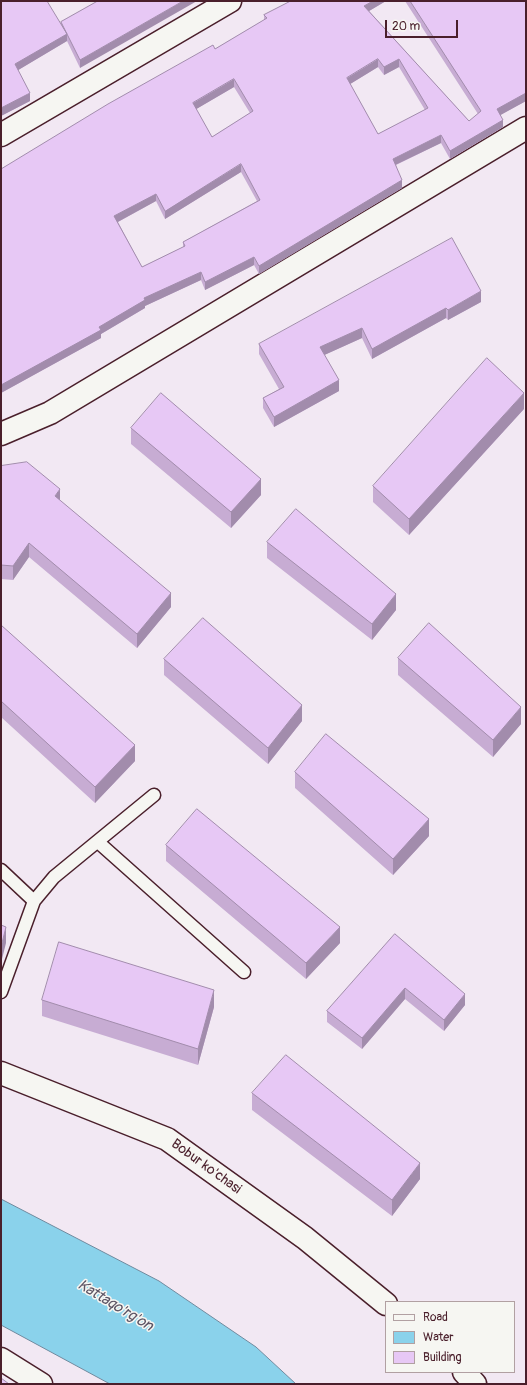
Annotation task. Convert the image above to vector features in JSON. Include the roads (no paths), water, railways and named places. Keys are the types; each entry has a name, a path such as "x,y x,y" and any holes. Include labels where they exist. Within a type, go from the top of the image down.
{"street":[{"path":"1,135 230,1"},
{"path":"1,434 50,413 526,128"},
{"name":"Bobur ko'chasi","path":"1,1073 167,1139 305,1238 385,1303"},
{"path":"1,1359 41,1384"},
{"path":"465,1373 475,1384"}],"lane":[{"path":"1,992 34,901 54,877 154,795"},
{"path":"98,842 244,972"},
{"path":"1,870 34,901"}],"water":[{"name":"Kattaqo'rg'on","path":"1,1199 159,1281 256,1347 296,1384 110,1384 1,1325"}]}
